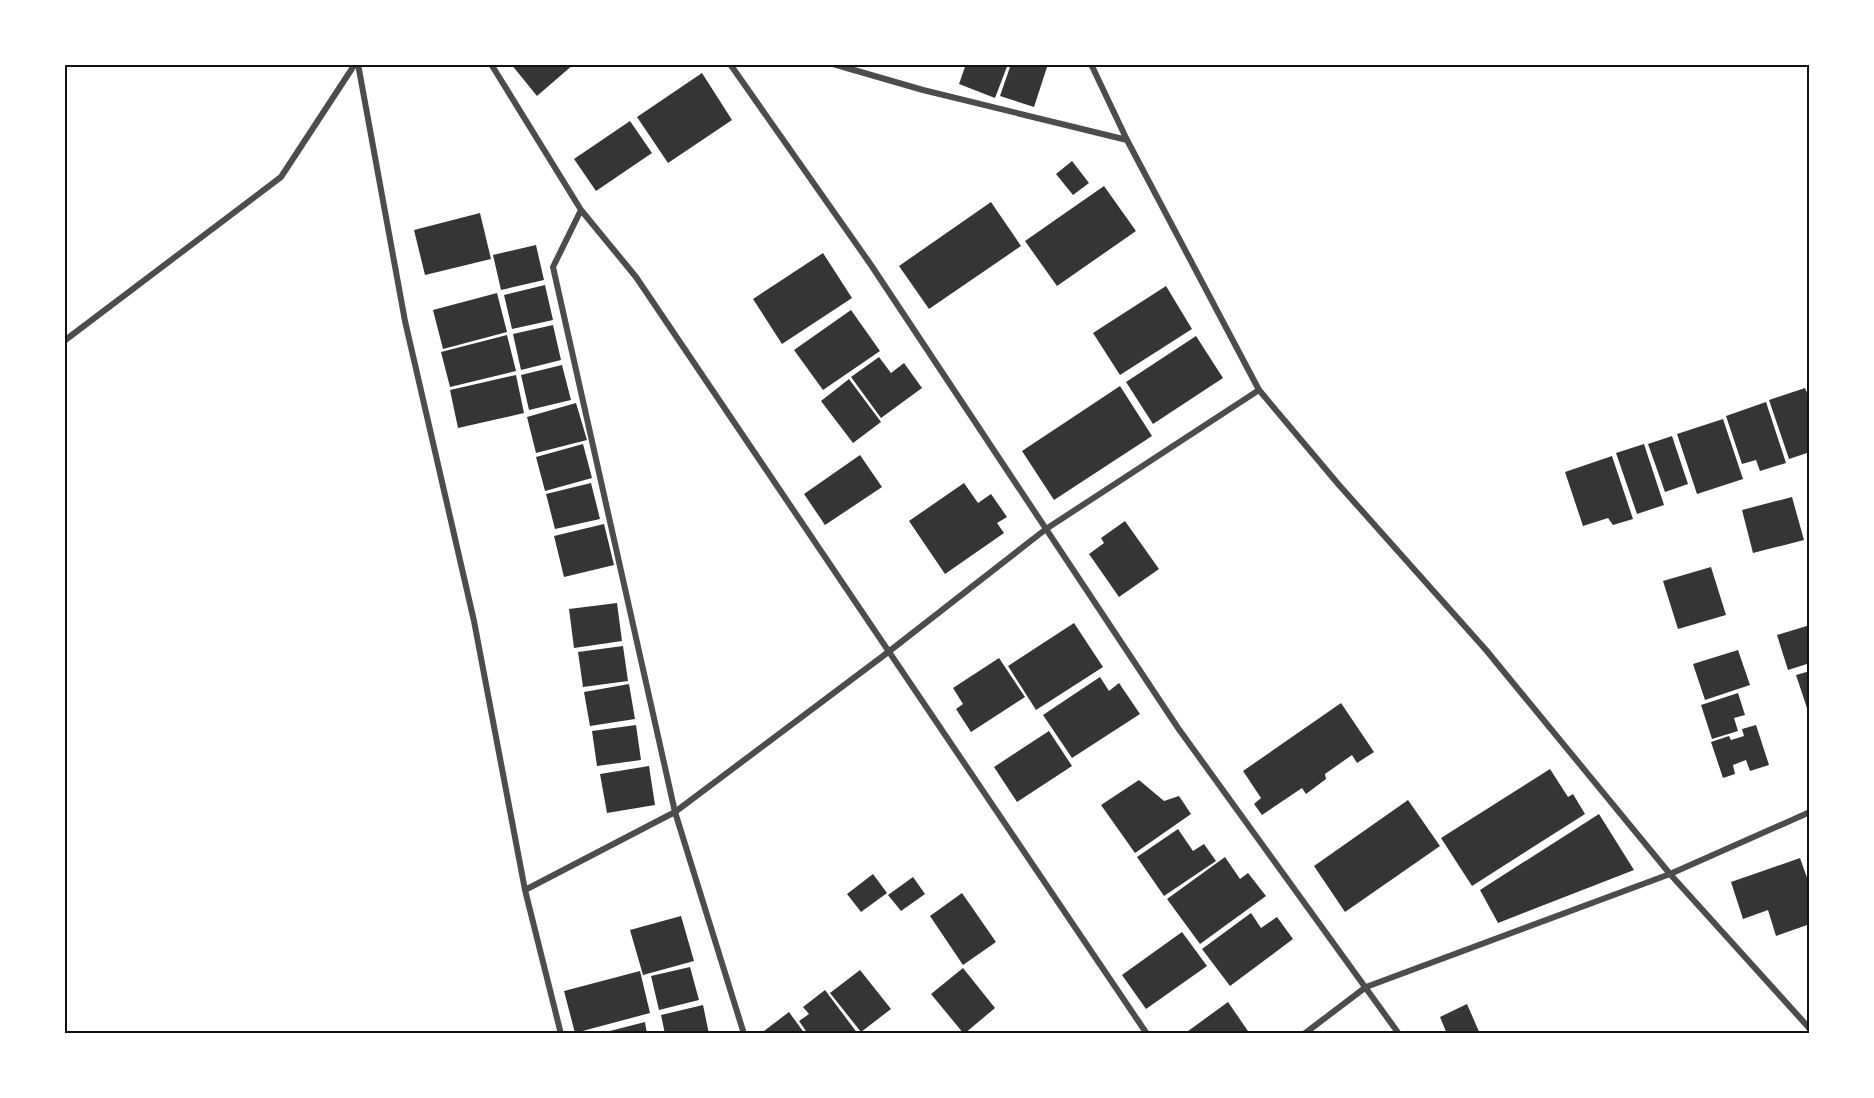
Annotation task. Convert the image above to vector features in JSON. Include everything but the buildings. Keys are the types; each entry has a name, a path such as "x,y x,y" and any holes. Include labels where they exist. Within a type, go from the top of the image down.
{"street":[{"path":"64,341 281,177 357,64"},
{"path":"357,64 405,321 474,621 525,890 561,1034"},
{"path":"491,64 581,210 636,277 1147,1034"},
{"path":"730,64 871,265 1178,729 1399,1034"},
{"path":"833,64 923,90 1127,140"},
{"path":"1091,64 1127,140 1259,390 1339,485 1486,650 1670,874 1809,1029"},
{"path":"581,210 553,267 675,812 744,1034"},
{"path":"525,890 675,812 888,652 1046,529 1259,390"},
{"path":"1304,1034 1365,987 1670,874 1809,812"}]}
